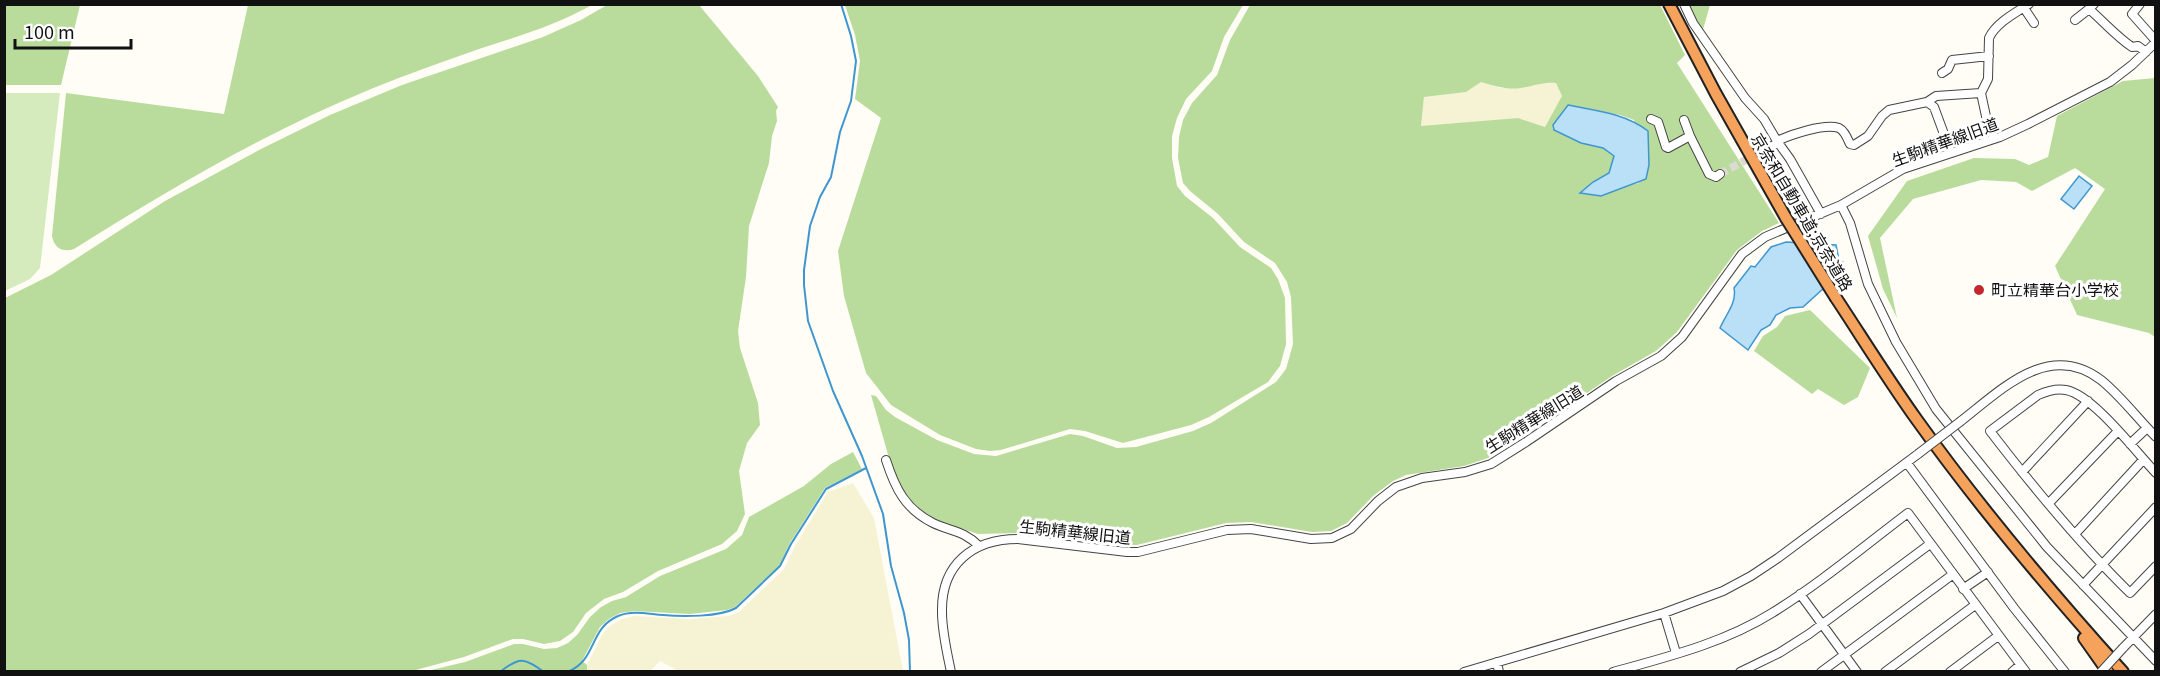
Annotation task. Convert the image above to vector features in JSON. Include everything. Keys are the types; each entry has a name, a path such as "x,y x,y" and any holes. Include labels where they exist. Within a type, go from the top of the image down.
{"highway":[{"name":"京奈和自動車道;京奈道路","path":"1669,4 1785,218 1906,405 2029,564 2122,672"},
{"name":"京奈和自動車道;京奈道路","path":"1676,4 1692,50"},
{"name":"京奈和自動車道;京奈道路","path":"1894,384 2063,597 2130,672"},
{"path":"2029,564 2108,672"}],"street":[{"path":"1684,4 1693,23 1745,98 1764,119 1821,214"},
{"path":"2137,5 2133,14 2156,42"},
{"path":"1994,139 1987,121 1981,93 1988,79 1989,38 1992,33 2026,6 2034,23"},
{"path":"2076,20 2091,7 2115,35 2132,47 2138,46 2146,52"},
{"name":"生駒精華線旧道","path":"951,672 942,614 946,585 953,567 979,546 1004,540 1018,540 1138,552 1213,532 1240,529 1323,539 1341,535 1351,529 1378,501 1396,487 1422,478 1479,469 1526,442 1616,381 1661,356 1682,337 1721,282 1752,246 1765,237 1841,205 1903,169 1994,139 2028,124 2110,82 2156,42"},
{"path":"1942,73 1948,69 1952,60 1989,56"},
{"path":"1770,147 1791,135 1836,128 1844,132 1850,144 1854,145 1868,136 1889,110 1927,102 1936,96 1981,93"},
{"path":"1927,102 1935,107 1951,153"},
{"path":"1651,119 1658,122 1668,148 1690,136"},
{"path":"1684,120 1708,174 1716,177 1720,174"},
{"path":"1841,205 1850,223 1868,284 1896,342 1936,409 2047,547 2156,661"},
{"path":"1464,672 1664,614 1707,598 1751,576 2022,375 2039,368 2064,365 2085,370 2101,381 2156,436"},
{"path":"2156,473 2088,401 2065,390 2046,391 2038,395 1990,431 2102,566 2130,593 2156,566"},
{"path":"2022,472 2088,401"},
{"path":"2130,444 2147,428"},
{"path":"2049,503 2118,431"},
{"path":"886,460 895,486 908,505 933,523 968,535 979,546"},
{"path":"2075,534 2143,460"},
{"path":"1906,463 2065,672"},
{"path":"2083,585 2156,507"},
{"path":"1613,672 1718,639 1754,623 1800,594 1908,513 2023,668 2012,672"},
{"path":"1740,672 1779,653 1930,544"},
{"path":"1963,589 1988,572"},
{"path":"1821,672 1952,575"},
{"path":"1800,594 1857,672"},
{"path":"1885,672 1975,605"},
{"path":"1664,614 1676,652"},
{"path":"2101,672 2156,615"},
{"path":"1950,672 1998,636"},
{"path":"1497,662 1499,672"}],"shaded area":[{"path":"1481,82 1501,88 1520,88 1543,82 1556,83 1562,96 1545,127 1518,118 1421,127 1424,97 1466,92"},
{"path":"853,483 874,518 903,671 680,672 660,661 650,671 587,672 587,665 602,635 608,627 622,619 634,616 690,619 729,616 739,612 784,569 795,546 828,492"}],"green space":[{"path":"248,4 592,5 552,24 413,73 332,106 219,163 74,249 66,250 57,246 52,236 66,93 224,114"},
{"path":"4,5 80,5 61,85 5,85"},
{"path":"607,5 699,5 758,76 778,107 769,163 749,226 746,277 738,331 740,348 758,403 760,425 747,443 739,471 745,514 737,531 722,544 658,571 623,592 604,599 586,613 573,632 560,641 544,644 513,639 464,657 412,671 5,671 5,298 51,275 165,201 330,115 402,85 543,37"},
{"path":"845,5 1243,5 1224,37 1212,71 1186,99 1177,118 1172,136 1172,158 1177,186 1185,196 1213,218 1240,247 1271,268 1278,279 1285,298 1286,344 1280,366 1268,382 1191,425 1123,443 1085,431 1070,429 1001,450 976,449 940,435 891,405 866,373 844,296 838,251 881,118 855,99 860,61 855,35"},
{"path":"1250,5 1660,5 1685,55 1677,63 1779,223 1762,231 1737,250 1677,332 1656,351 1612,376 1488,458 1464,466 1406,475 1393,481 1373,496 1347,523 1331,531 1312,532 1251,522 1226,523 1137,545 1127,545 1019,533 978,534 933,519 908,500 895,479 871,395 876,396 886,410 895,417 937,440 974,454 996,456 1070,434 1117,448 1136,447 1193,431 1211,423 1276,382 1286,369 1293,344 1291,297 1287,282 1275,263 1244,242 1218,214 1190,191 1183,183 1178,158 1183,120 1192,103 1217,75 1230,40","holes":["1481,82 1511,88 1556,83 1562,96 1545,127 1518,118 1421,126 1424,97 1466,92","1568,105 1634,120 1639,183 1618,188 1601,196 1581,193 1593,182 1609,173 1614,156 1603,148"]},
{"path":"1688,5 1710,5 1702,33"},
{"path":"2155,78 2155,337 2149,333 2077,315 2055,266 2105,189 2075,168 2032,191 2016,182 1981,180 1913,199 1880,238 1897,318 1883,289 1868,236 1907,181 1974,158 2015,159 2029,165 2048,157 2057,116 2123,81"},
{"path":"5,93 60,93 40,268 30,279 5,291"},
{"path":"1810,310 1870,368 1858,397 1844,405 1818,389 1812,394 1754,351 1763,336 1777,327 1785,316"},
{"path":"853,452 862,469 825,488 790,543 779,566 735,607 690,614 634,611 620,613 600,627 582,661 587,665 587,671 427,671 465,662 514,644 544,649 557,648 568,643 601,607 626,597 660,576 726,549 742,535 749,517 804,486 831,464"}],"water":[{"path":"1568,105 1620,116 1648,131 1649,165 1646,179 1601,196 1580,193 1609,173 1614,156 1603,148 1581,143 1554,130 1553,125"},
{"path":"2079,176 2092,186 2074,209 2061,199"},
{"path":"1786,242 1836,245 1839,260 1843,262 1836,277 1803,307 1790,308 1776,315 1770,325 1761,330 1748,350 1720,328 1732,304 1734,288 1751,266 1755,267 1771,247"}],"waterway":[{"path":"841,4 856,61 851,101 840,132 831,177 820,197 810,226 804,285 808,321 833,391 862,456 883,514 891,566 909,640 910,672"},
{"path":"567,672 584,660 602,629 618,616 635,613 701,616 736,608 780,566 791,544 826,489 866,468"},
{"path":"500,672 517,661 532,664 544,672"}],"tunnel":[{"path":"1720,174 1770,147"}],"place":[{"name":"町立精華台小学校","path":"1979,290"}]}
